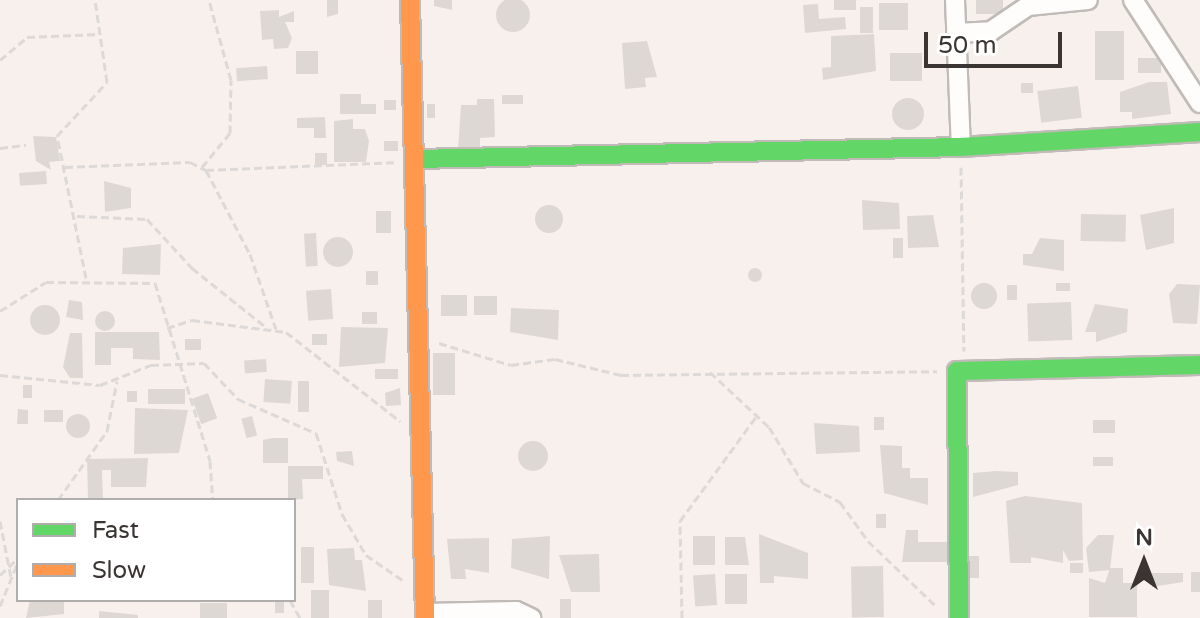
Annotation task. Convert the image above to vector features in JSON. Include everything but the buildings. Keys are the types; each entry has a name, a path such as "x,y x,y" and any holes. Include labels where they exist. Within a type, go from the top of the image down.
{"street":[{"path":"410,0 421,337 425,615 516,611 531,618"},
{"path":"955,0 961,147"},
{"path":"956,33 991,31 1028,6 1088,0"},
{"path":"1133,0 1200,103"},
{"path":"416,159 961,147 1200,132"},
{"path":"959,618 960,371 1200,365"}],"path":[{"path":"86,278 58,134 107,82 95,0"},
{"path":"204,168 230,133 231,80 209,0"},
{"path":"0,60 27,37 99,34"},
{"path":"0,148 26,145"},
{"path":"421,337 511,365 555,359 606,374 960,371 961,147"},
{"path":"65,167 328,170 416,159"},
{"path":"204,168 250,254 276,329"},
{"path":"75,216 147,219 192,268 266,327"},
{"path":"0,311 36,284 86,278 155,283 210,461 213,498"},
{"path":"167,328 192,320 276,329 422,438"},
{"path":"0,375 117,381 140,368 204,363 238,399 316,433 342,514 366,555 425,592"},
{"path":"710,372 758,414 803,483 840,502 868,541 948,618"},
{"path":"59,498 107,431 117,381"},
{"path":"682,618 680,521 758,414"},
{"path":"0,521 11,577"},
{"path":"0,575 16,561"},
{"path":"0,606 16,565"}],"traffic: fast":[{"path":"416,159 961,147 1200,132"},
{"path":"959,618 957,371 1200,365"}],"traffic: slow":[{"path":"410,0 425,618"}]}
